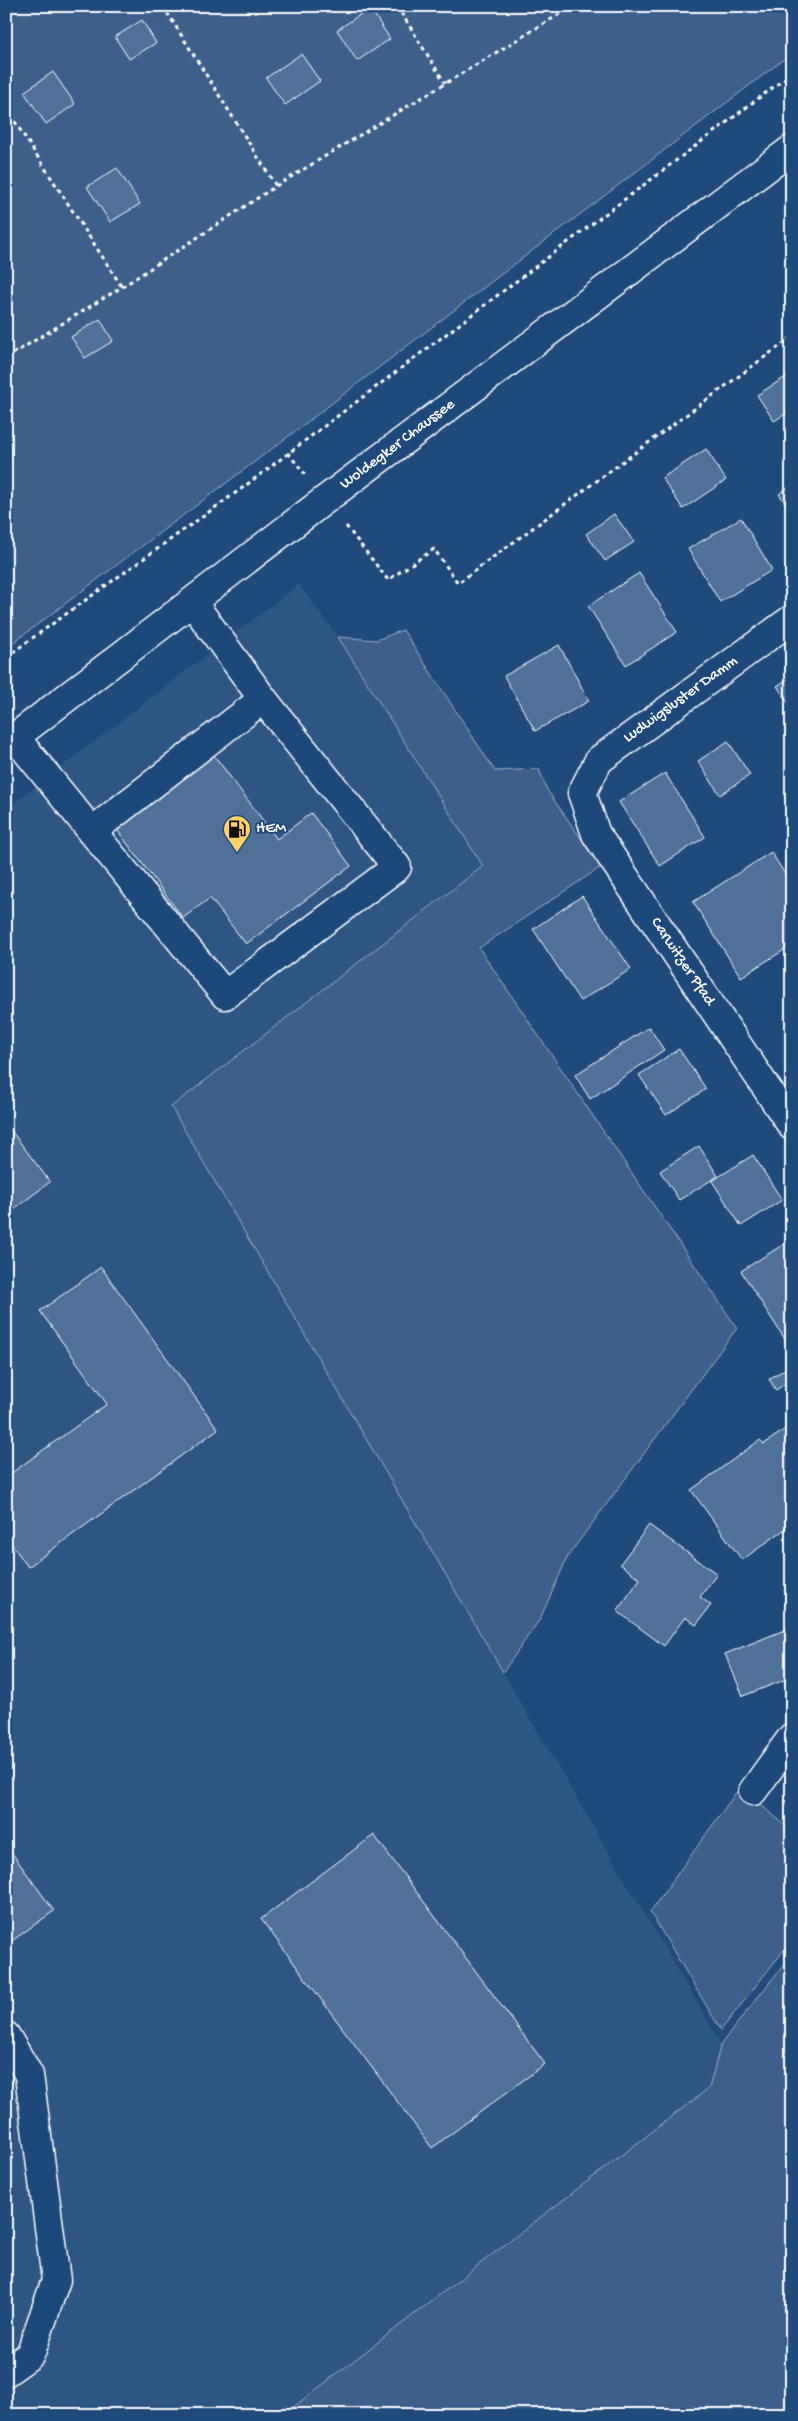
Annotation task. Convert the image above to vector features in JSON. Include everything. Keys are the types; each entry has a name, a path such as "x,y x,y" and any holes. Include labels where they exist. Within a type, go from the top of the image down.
{"main road":[{"name":"Woldegker Chaussee","path":"11,741 326,499 792,149"},
{"path":"11,741 91,832 225,995 397,868 263,699 192,602"},
{"name":"Ludwigsluster Damm","path":"582,792 599,760 792,619"},
{"path":"91,832 263,699"},
{"name":"Carwitzer Pfad","path":"582,792 596,834 792,1126"},
{"path":"753,1791 792,1737"},
{"path":"6,2036 29,2075 56,2280 30,2355 6,2372"}],"path":[{"path":"162,6 276,186"},
{"path":"397,6 445,83"},
{"path":"6,358 122,287 276,186 573,6"},
{"path":"6,657 240,489 792,73"},
{"path":"6,108 122,287"},
{"path":"326,499 388,580 434,549 458,583 792,337"}],"shaded area":[{"path":"6,6 792,6 792,53 281,442 6,648"},
{"path":"299,584 338,637 483,866 171,1107 721,2044 709,2088 283,2415 6,2415 6,809"},
{"path":"403,630 495,771 539,769 547,790 601,867 479,948 737,1328 568,1556 540,1619 503,1672 171,1107 483,866 338,637 376,640"},
{"path":"740,1787 792,1831 792,1940 721,2030 650,1912"},
{"path":"792,1954 792,2415 283,2415 709,2088 721,2044"}],"building":[{"path":"370,8 390,39 357,61 337,30"},
{"path":"142,20 156,43 129,59 115,37"},
{"path":"301,54 320,81 285,105 266,78"},
{"path":"53,72 75,104 46,124 24,92"},
{"path":"117,168 140,204 110,222 87,187"},
{"path":"100,319 113,341 85,358 71,337"},
{"path":"792,373 792,410 774,421 757,395"},
{"path":"706,449 726,480 683,509 662,478"},
{"path":"792,485 792,513 779,494"},
{"path":"614,514 634,542 605,561 586,534"},
{"path":"741,518 772,570 720,602 688,549"},
{"path":"639,573 677,632 626,665 588,606"},
{"path":"559,645 589,701 535,731 504,676"},
{"path":"792,676 792,709 777,686"},
{"path":"728,741 750,775 720,795 698,761"},
{"name":"HEM","path":"210,750 277,839 311,813 351,866 246,944 210,898 183,918 112,823"},
{"path":"665,773 705,837 660,866 619,802"},
{"path":"771,852 792,885 792,945 741,977 693,902"},
{"path":"582,896 631,969 580,1001 533,929"},
{"path":"649,1027 664,1050 590,1099 575,1075"},
{"path":"679,1049 706,1089 666,1115 639,1075"},
{"path":"6,1124 50,1182 6,1215"},
{"path":"699,1146 718,1176 679,1200 660,1171"},
{"path":"753,1155 782,1200 741,1226 712,1181"},
{"path":"792,1239 792,1341 788,1344 741,1271"},
{"path":"101,1267 218,1429 28,1567 6,1536 6,1477 107,1404 40,1311"},
{"path":"788,1367 792,1373 792,1379 776,1390 769,1379"},
{"path":"791,1425 792,1524 742,1560 691,1490 760,1440 764,1444"},
{"path":"649,1525 717,1574 700,1597 711,1605 696,1625 685,1617 664,1646 617,1611 640,1579 620,1564"},
{"path":"792,1627 792,1677 743,1696 725,1654"},
{"path":"374,1835 545,2064 432,2148 261,1919"},
{"path":"6,1845 54,1911 6,1945"}],"place":[{"name":"HEM","path":"237,853"}]}
